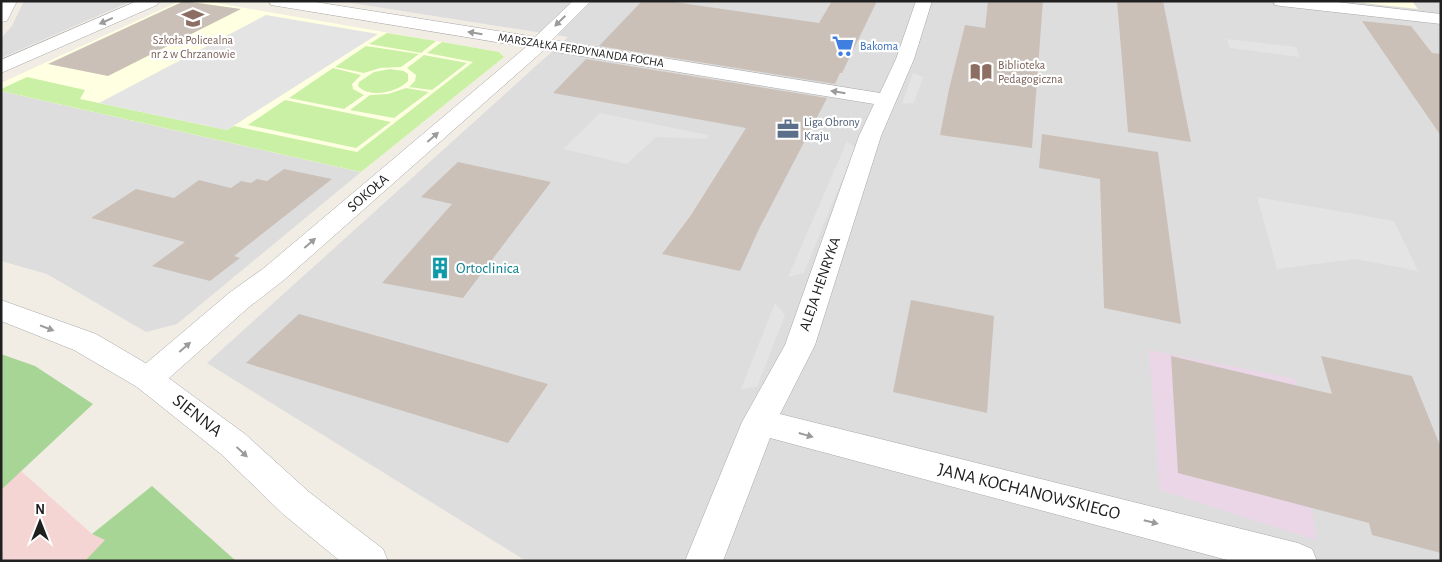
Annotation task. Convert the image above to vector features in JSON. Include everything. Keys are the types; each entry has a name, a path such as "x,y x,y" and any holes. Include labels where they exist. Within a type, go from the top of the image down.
{"street":[{"path":"1,17 9,1"},
{"path":"1,67 150,1"},
{"name":"MARSZAŁKA FERDYNANDA FOCHA","path":"277,1 886,100"},
{"name":"SOKOŁA","path":"148,379 239,300 274,274 541,44 556,25 583,1"},
{"name":"ALEJA HENRYKA","path":"704,561 760,422 800,344 870,136 905,59 924,1"},
{"path":"1281,1 1438,22"},
{"path":"1416,1 1438,22"},
{"name":"SIENNA","path":"1,310 85,342 148,379 233,444 296,503 369,561"},
{"name":"JANA KOCHANOWSKIEGO","path":"760,422 1298,561"}],"shaded area":[{"path":"24,1 132,1 1,58 1,38 12,26"},
{"path":"180,1 206,1 499,52 504,57 361,172 1,91 1,83"},
{"path":"339,1 1441,1 1441,561 526,561 207,363 568,37"},
{"path":"1345,1 1412,1 1418,9"},
{"path":"266,15 378,34 227,130 99,103"},
{"path":"1227,39 1296,47 1300,57 1230,48"},
{"path":"913,73 923,77 914,103 902,104"},
{"path":"1,91 361,172 177,324 146,332 47,274 1,261"},
{"path":"600,113 708,135 707,139 656,137 627,164 563,149"},
{"path":"847,141 855,148 804,273 788,277"},
{"path":"1257,197 1394,221 1418,271 1355,259 1277,269"},
{"path":"775,303 785,315 757,387 741,389"},
{"path":"1149,350 1296,379 1316,540 1160,490"},
{"path":"21,471 92,534 106,540 85,561 1,561 1,490"}],"green space":[{"path":"387,33 436,41 421,53 369,44"},
{"path":"442,42 499,52 504,57 361,172 1,91 1,89 27,77 85,90 80,99 227,130 234,126 357,152 473,62 427,53"},
{"path":"366,46 419,54 401,67 380,68 364,73 335,67"},
{"path":"424,55 467,63 432,90 409,87 415,81 416,75 407,68"},
{"path":"333,68 361,75 352,84 353,89 364,95 344,109 289,98"},
{"path":"390,69 404,71 408,74 408,81 391,91 376,93 363,90 358,86 359,82 374,72"},
{"path":"406,88 429,92 394,118 350,110 370,95 388,94"},
{"path":"285,100 391,122 356,148 248,125"},
{"path":"1,354 35,366 93,404 1,490"},
{"path":"152,486 236,561 85,561 105,540 92,534"}],"building":[{"path":"184,1 241,9 108,76 48,64"},
{"path":"642,1 667,1 819,23 832,1 877,1 835,84 599,46"},
{"path":"988,1 1043,1 1032,148 940,135 965,25 985,28"},
{"path":"1117,1 1163,1 1191,142 1128,132"},
{"path":"1362,21 1411,26 1432,53 1441,54 1441,136"},
{"path":"586,59 827,98 759,229 740,271 662,254 691,215 746,128 553,93"},
{"path":"1042,134 1158,152 1181,324 1104,308 1100,179 1039,168"},
{"path":"458,162 551,182 463,298 382,283 452,204 421,197"},
{"path":"284,169 332,179 234,256 240,258 210,281 152,266 185,242 91,218 136,189 174,198 199,180 231,188 241,181 251,183 257,179 267,181"},
{"path":"911,300 994,316 987,413 893,392"},
{"path":"299,314 548,384 508,443 246,363"},
{"path":"1171,356 1332,394 1321,356 1412,376 1441,448 1441,553 1372,535 1369,523 1178,473"}],"place":[{"name":"Szkoła Policealna nr 2 w Chrzanowie","path":"193,18"},
{"name":"Bakoma","path":"843,46"},
{"name":"Biblioteka Pedagogiczna","path":"981,72"},
{"name":"Liga Obrony Kraju","path":"788,129"},
{"name":"Ortoclinica","path":"440,268"}]}
